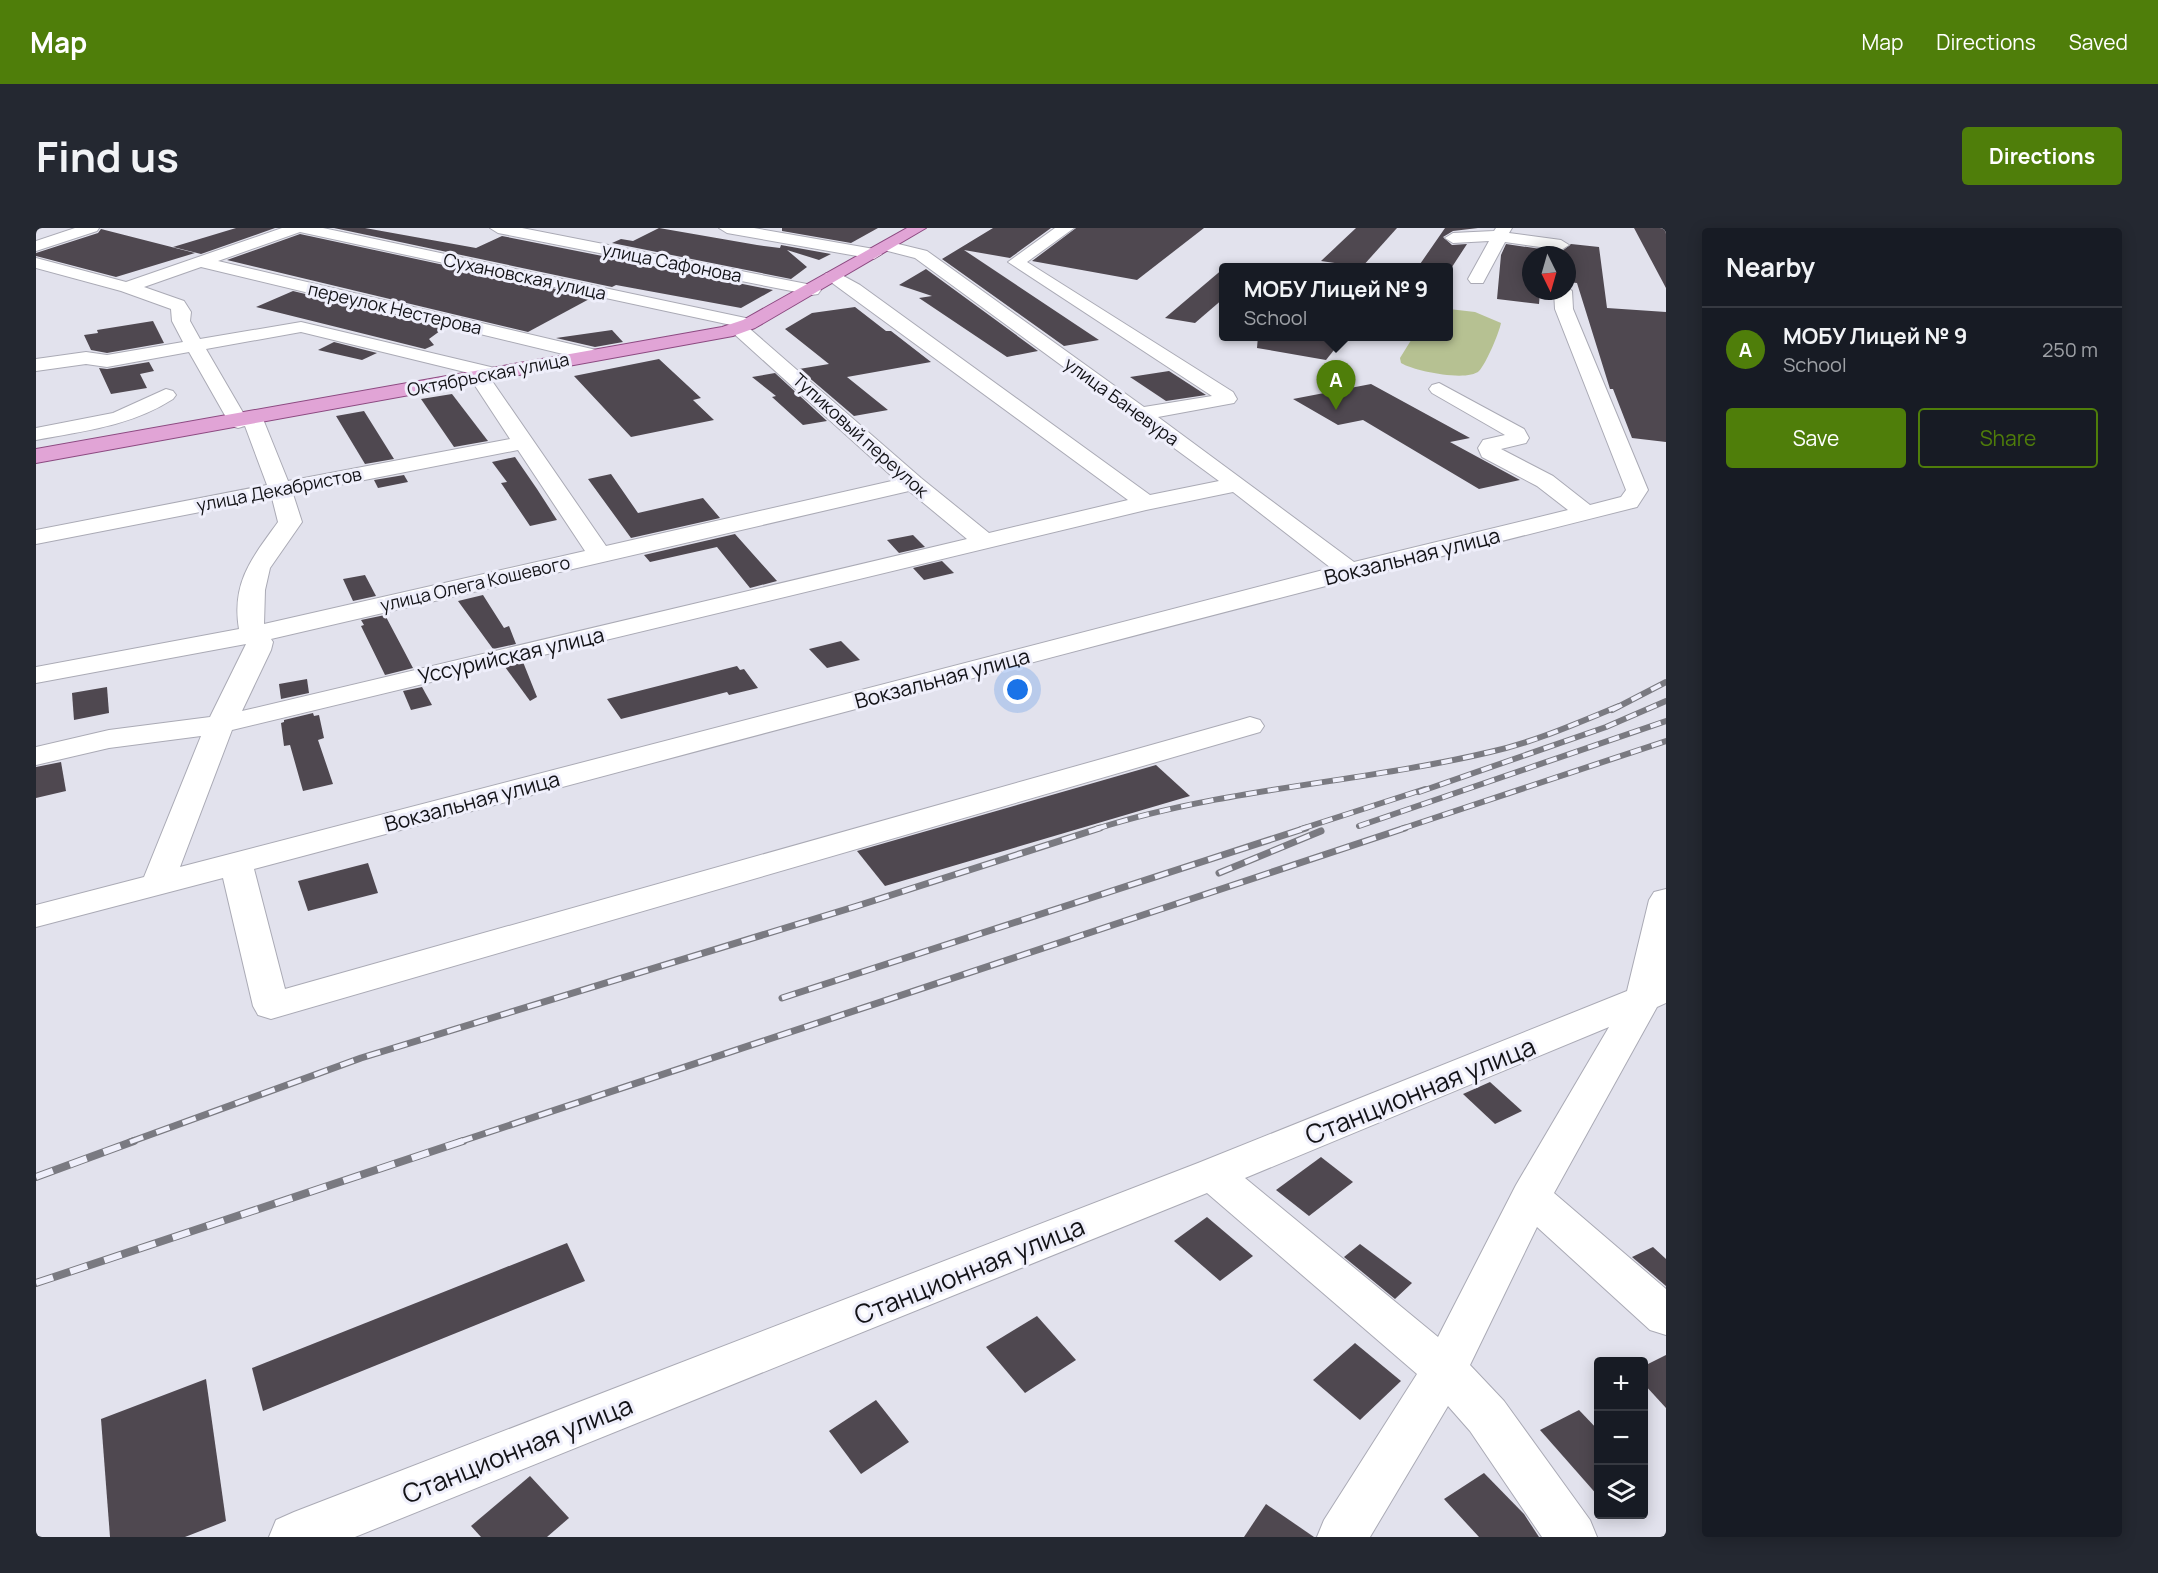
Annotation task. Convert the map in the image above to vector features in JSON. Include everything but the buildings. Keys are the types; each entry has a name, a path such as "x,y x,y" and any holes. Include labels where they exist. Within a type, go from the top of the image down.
{"main road":[{"name":"Октябрьская улица","path":"36,456 245,420 743,326 812,290 918,228"}],"street":[{"path":"36,246 91,228"},
{"path":"127,287 297,228"},
{"name":"Сухановская улица","path":"301,228 743,326"},
{"name":"улица Сафонова","path":"498,228 812,290"},
{"name":"улица Баневура","path":"728,228 921,254 1237,484 1350,571"},
{"path":"1066,228 1016,262 1226,396 1227,399 1224,402 1139,414"},
{"path":"1561,228 1561,246"},
{"path":"1453,238 1501,232 1548,246"},
{"path":"1477,279 1501,232"},
{"name":"переулок Нестерова","path":"197,261 592,355"},
{"path":"36,263 93,280 127,287 178,305 182,312 181,321 195,346 245,420 280,488 290,522 258,568 252,590 250,622 260,642 258,650 211,744 157,885"},
{"path":"832,277 854,289 1146,504"},
{"path":"56,286 78,285 93,280"},
{"name":"Вокзальная улица","path":"36,916 1350,571 1629,502 1637,490 1564,309 1564,300"},
{"name":"Тупиковый переулок","path":"743,326 912,483 984,541"},
{"path":"36,365 86,358 107,361 301,327 485,374 522,442 599,554"},
{"path":"1439,389 1517,433 1518,438 1491,446 1490,452 1545,481 1587,514"},
{"path":"36,434 120,418 149,408 166,395"},
{"name":"улица Декабристов","path":"36,537 522,442"},
{"name":"улица Олега Кошевого","path":"36,675 257,634 912,483"},
{"name":"Уссурийская улица","path":"36,756 109,739 223,724 984,541 1237,484"},
{"path":"236,863 271,1006 1250,726"},
{"path":"1342,1537 1445,1370 1531,1197 1658,1002 1666,900"},
{"name":"Станционная улица","path":"294,1537 1212,1174 1658,1002"},
{"path":"1212,1174 1445,1370 1487,1416 1572,1537"},
{"path":"1531,1197 1666,1317"}],"green space":[{"path":"1453,309 1475,312 1501,323 1485,362 1479,371 1473,374 1464,376 1428,372 1401,363 1400,358 1411,341 1453,341"}],"railway":[{"path":"1612,710 1666,682"},
{"path":"1419,792 1606,727 1666,701"},
{"path":"1096,829 1193,804 1441,763 1490,752 1540,738 1619,706"},
{"path":"1359,826 1666,721"},
{"path":"1401,829 1666,741"},
{"path":"1301,829 1425,789"},
{"path":"130,1142 361,1058 857,906 1100,828"},
{"path":"782,998 1306,828"},
{"path":"459,1142 1405,828"},
{"path":"1219,873 1321,831"},
{"path":"36,1177 134,1141"},
{"path":"36,1283 463,1141"}],"place":[{"name":"МОБУ Лицей № 9","path":"1336,410"}]}
